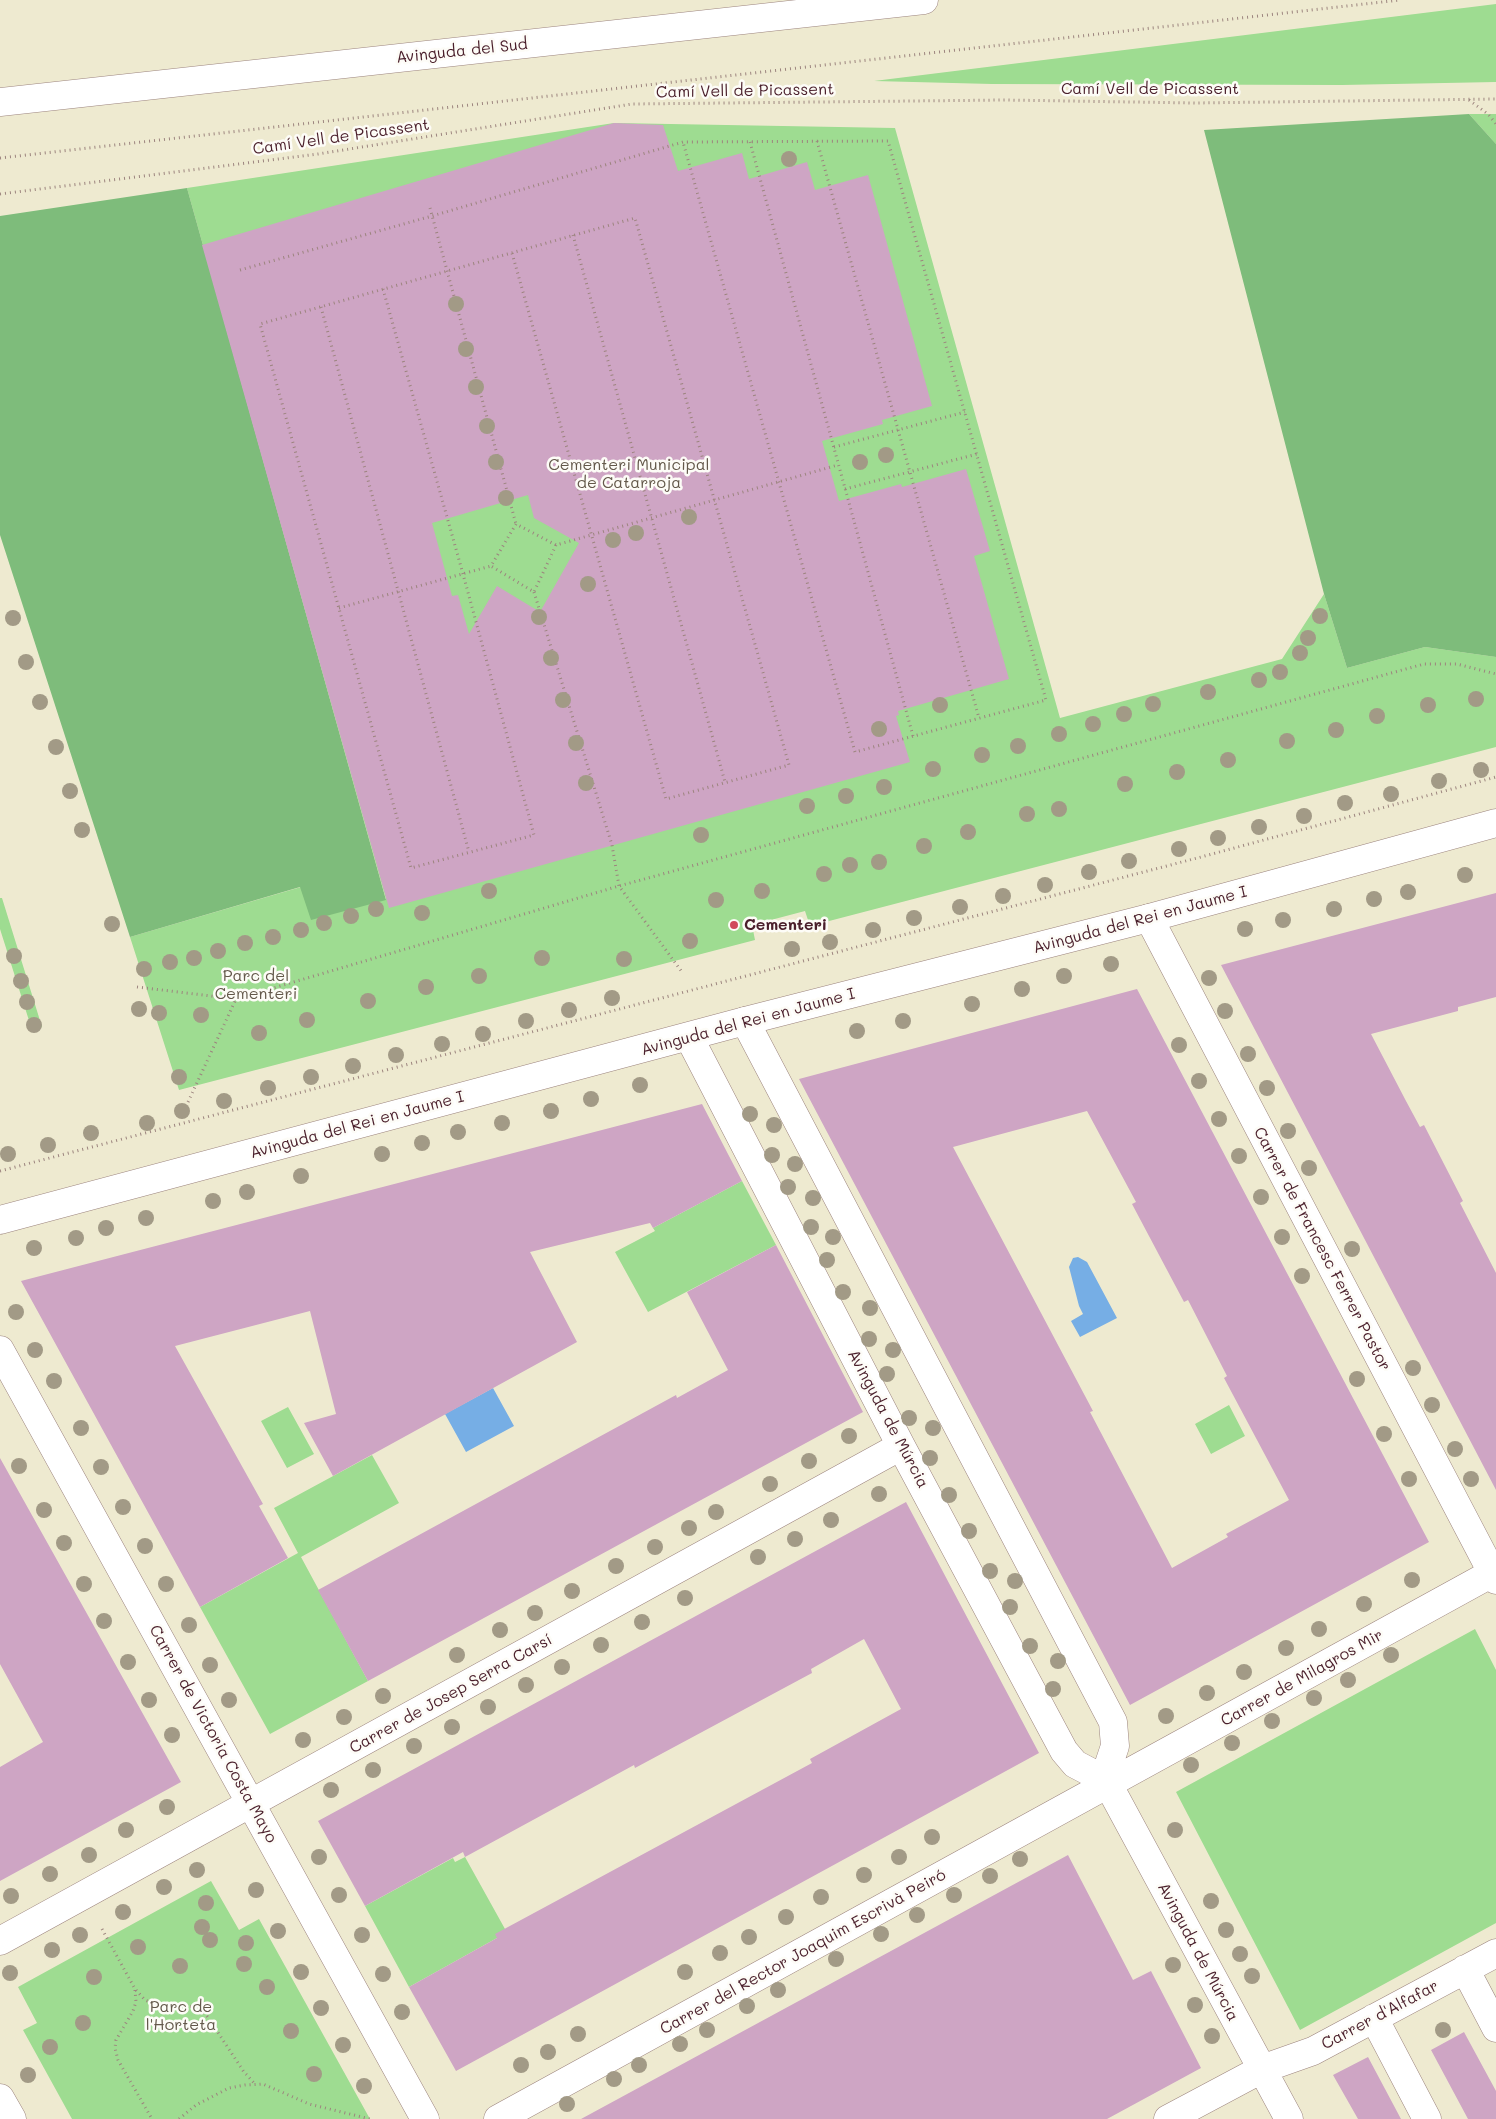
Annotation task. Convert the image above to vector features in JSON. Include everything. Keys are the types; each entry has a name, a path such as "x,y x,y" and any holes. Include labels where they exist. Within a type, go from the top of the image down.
{"street":[{"name":"Avinguda del Sud","path":"0,102 924,0"},
{"name":"Avinguda del Rei en Jaume I","path":"0,1220 745,1021 1149,918 1496,824"},
{"name":"Carrer de Francesc Ferrer Pastor","path":"1149,918 1495,1575"},
{"path":"745,1021 1113,1722 1115,1746 1106,1773 1108,1784"},
{"name":"Avinguda de Múrcia","path":"689,1037 902,1446 1064,1751 1075,1764 1108,1784 1289,2119"},
{"name":"Carrer de Victoria Costa Mayo","path":"0,1350 426,2119"},
{"name":"Carrer de Josep Serra Carsí","path":"0,1940 902,1446"},
{"name":"Carrer de Milagros Mir","path":"1108,1784 1495,1575"},
{"name":"Carrer del Rector Joaquim Escrivà Peiró","path":"498,2119 1108,1784"},
{"name":"Carrer d'Alfafar","path":"1168,2119 1197,2112 1262,2070 1313,2051 1496,1953"},
{"path":"1465,1969 1496,2028"},
{"path":"1374,2018 1427,2119"},
{"path":"0,2098 12,2119"}],"path":[{"path":"0,158 1400,0"},
{"path":"1468,99 1488,114 1496,124"},
{"name":"Camí Vell de Picassent","path":"0,194 318,154 632,104 1005,100 1195,103 1496,99"},
{"path":"817,141 980,718"},
{"path":"240,270 683,142 888,141 1046,700 855,752 683,142"},
{"path":"750,142 913,736"},
{"path":"339,608 491,566 516,524 430,208"},
{"path":"383,289 534,834 411,868 260,324 383,289 512,253 573,235 635,218 789,765 666,799 512,253"},
{"path":"573,235 725,782"},
{"path":"321,307 469,852"},
{"path":"834,448 965,412"},
{"path":"845,488 977,454"},
{"path":"516,524 556,545 838,465"},
{"path":"534,592 556,545"},
{"path":"491,566 534,592 612,845 619,886 682,972"},
{"path":"138,987 236,998 619,886 1424,664 1457,664 1496,674"},
{"path":"0,1171 1202,857 1496,777"},
{"path":"188,1102 236,998"},
{"path":"102,1929 135,1989 152,2004 162,2007 189,2006 198,2008 207,2016 244,2072 256,2084"},
{"path":"135,1989 136,2002 128,2022 116,2040 115,2048 118,2060 152,2119"},
{"path":"179,2119 196,2105 229,2088 256,2084 263,2084 309,2104 370,2119"}],"green space":[{"path":"1496,4 1496,82 1342,85 992,84 874,81"},
{"path":"1469,114 1496,114 1496,144"},
{"path":"1469,114 1496,144 1496,657 1425,647 1347,668 1324,594 1204,130"},
{"name":"Cementeri Municipal de Catarroja","path":"614,123 895,128 1060,718 1282,659 1324,594 1347,668 1425,647 1496,657 1496,747 810,926 805,911 752,925 755,940 179,1090 130,937 301,887 386,899 187,188"},
{"path":"187,188 386,900 311,920 300,887 130,937 0,535 0,216"},
{"path":"0,898 2,898 42,1027 32,1030 0,929"},
{"path":"742,1181 776,1245 648,1312 615,1252 655,1231 653,1228"},
{"path":"1229,1405 1245,1436 1211,1454 1195,1424"},
{"path":"288,1407 314,1454 287,1468 261,1421"},
{"path":"372,1455 399,1503 301,1557 368,1681 270,1734 200,1607 298,1553 274,1508"},
{"path":"1475,1629 1496,1670 1496,1923 1300,2030 1176,1792"},
{"path":"465,1857 505,1929 497,1938 409,1987 365,1906 453,1858 455,1862"},
{"name":"Parc de l'Horteta","path":"211,1881 239,1930 259,1919 370,2119 72,2119 23,2030 37,2023 18,1987"}],"water":[{"path":"1078,1257 1087,1262 1117,1318 1080,1337 1071,1321 1083,1314 1079,1306 1069,1267 1073,1258"},
{"path":"493,1388 514,1426 466,1452 445,1414"}],"building":[{"name":"Cementeri Municipal de Catarroja","path":"614,123 663,125 678,171 742,153 749,179 807,162 815,190 868,175 932,406 882,420 883,424 822,441 839,501 901,484 902,487 966,469 990,551 974,556 1009,679 898,711 899,715 896,716 910,762 389,908 202,245","holes":["528,495 534,518 579,543 540,612 497,586 469,634 458,595 452,596 432,523"]},
{"path":"1496,893 1496,997 1458,1007 1458,1011 1371,1034 1420,1127 1424,1125 1463,1201 1460,1203 1496,1273 1496,1490 1221,965"},
{"path":"1137,989 1429,1542 1130,1705 799,1079","holes":["1087,1111 1136,1202 1132,1204 1184,1302 1188,1300 1227,1376 1224,1378 1289,1500 1226,1534 1228,1537 1172,1568 1090,1412 1093,1411 953,1147"]},
{"path":"702,1104 742,1181 653,1228 650,1223 530,1252 577,1342 333,1476 304,1423 336,1414 310,1311 175,1346 263,1504 259,1506 288,1558 200,1607 21,1281"},
{"path":"776,1245 863,1412 368,1681 318,1590 676,1395 677,1398 728,1370 687,1292"},
{"path":"0,1458 181,1782 0,1881 0,1767 43,1742 0,1664"},
{"path":"906,1502 1039,1753 456,2071 409,1987 497,1938 495,1934 812,1763 810,1759 901,1709 864,1639 811,1669 812,1673 635,1768 634,1765 465,1857 463,1852 365,1906 318,1821"},
{"path":"1068,1855 1133,1980 1151,1971 1201,2068 1107,2119 581,2119"},
{"path":"1464,2032 1496,2091 1496,2119 1468,2119 1431,2050"},
{"path":"1368,2057 1401,2119 1358,2119 1333,2075"}],"place":[{"name":"Cementeri","path":"734,925"}],"park label":[{"name":"Parc del Cementeri","path":"256,985"}]}
